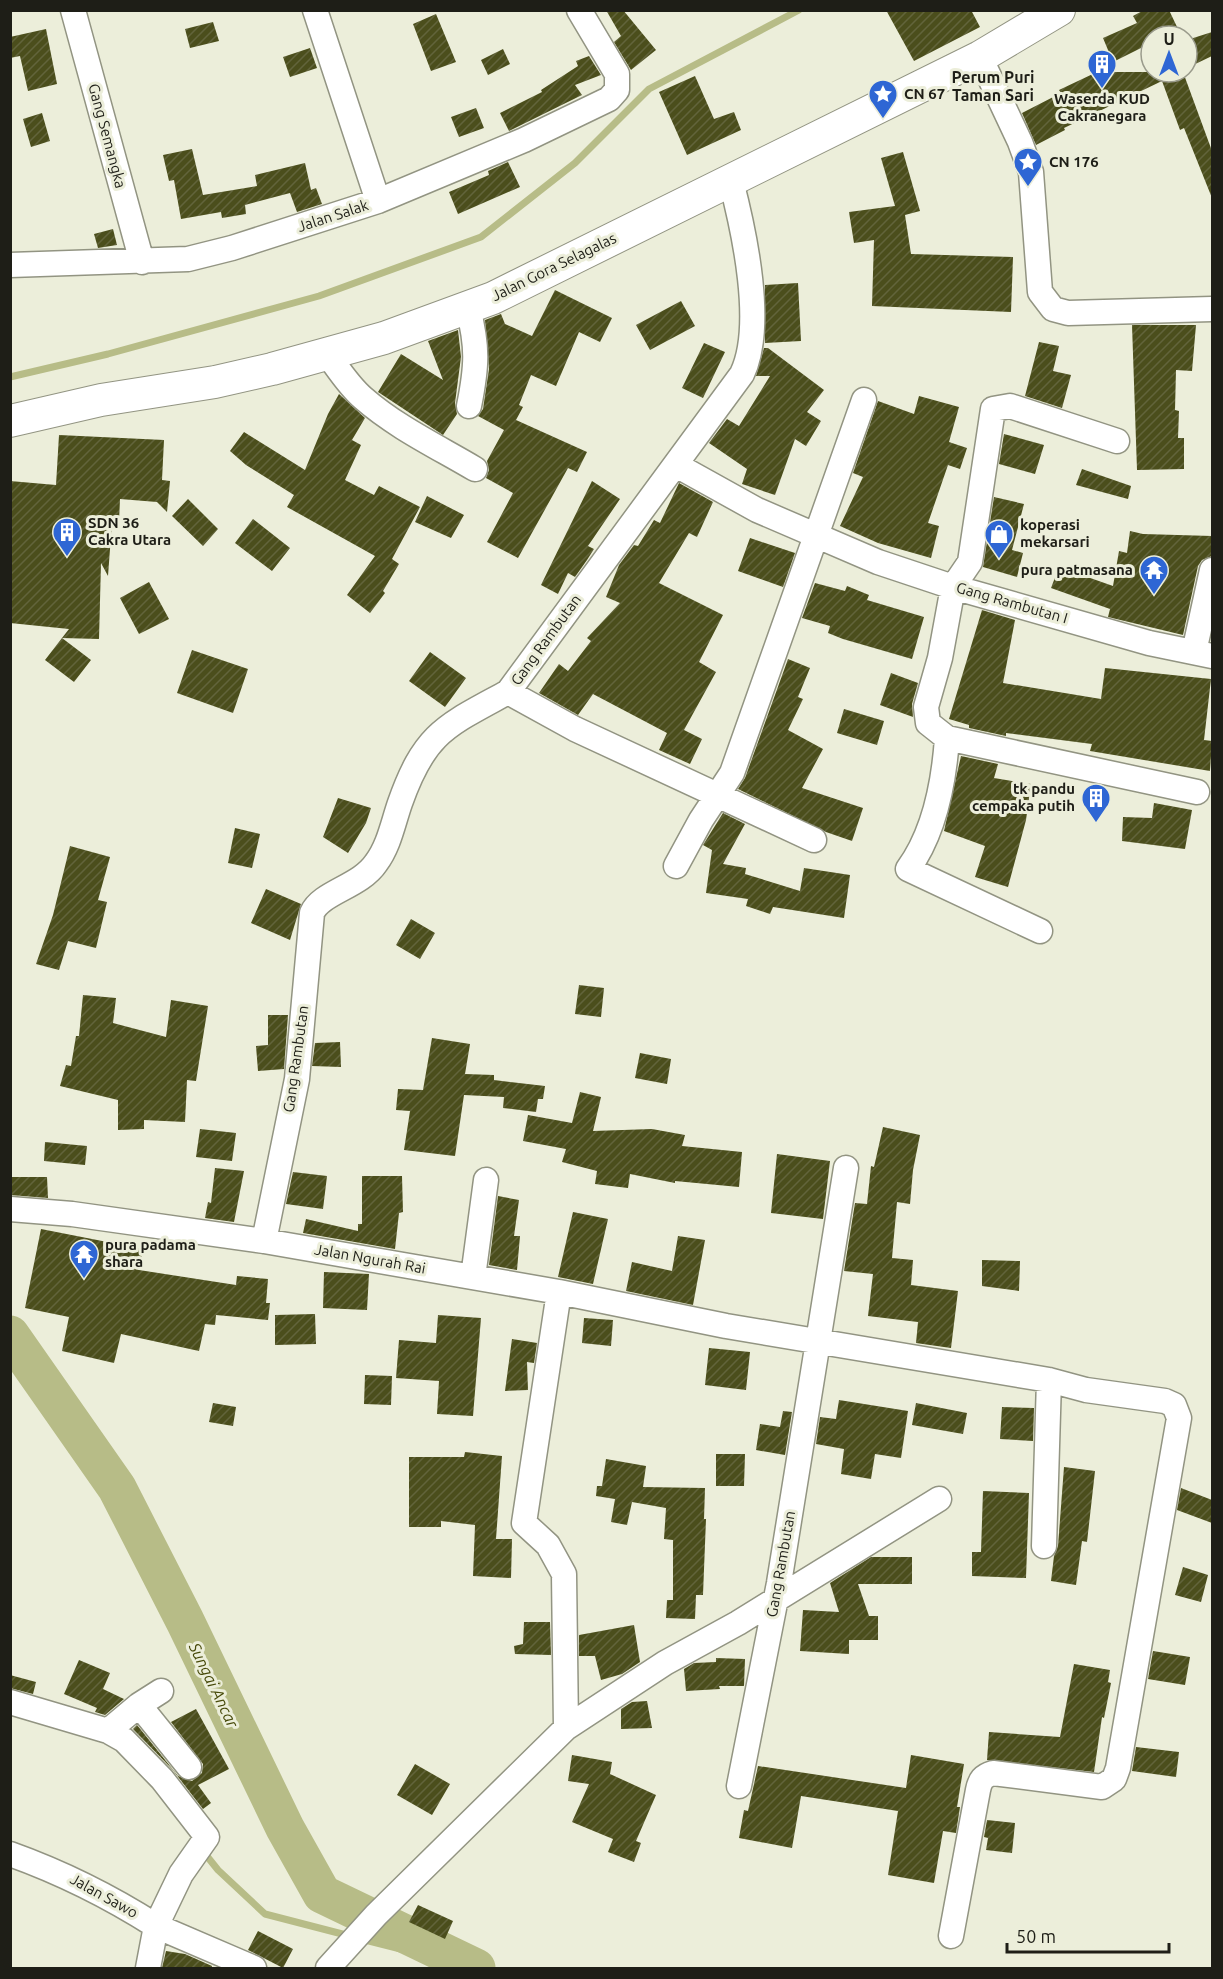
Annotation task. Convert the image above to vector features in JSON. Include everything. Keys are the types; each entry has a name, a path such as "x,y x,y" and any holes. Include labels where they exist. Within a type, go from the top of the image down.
{"street":[{"name":"Gang Semangka","path":"73,10 142,262"},
{"path":"315,10 378,201"},
{"name":"Jalan Salak","path":"10,266 188,259 232,248 378,201 524,140 609,99 618,87 617,74 579,10"},
{"name":"Jalan Gora Selagalas","path":"10,421 101,400 215,382 328,355 468,308 493,298 980,57 1059,10"},
{"path":"980,57 1020,142 1031,172 1037,282 1045,302 1053,309 1068,314 1191,312 1212,309"},
{"name":"Gang Rambutan","path":"264,1242 297,1078 313,909 322,899 356,883 376,864 389,837 411,773 430,744 461,717 508,692 736,383 749,355 750,281 741,218 730,181"},
{"path":"468,308 476,342 477,359 469,405"},
{"path":"328,355 346,380 364,399 396,422 475,469"},
{"path":"676,866 738,758 864,400"},
{"path":"1117,441 1010,405 993,409 970,562 953,587 940,658 926,707 928,723 946,738 1197,792"},
{"name":"Gang Rambutan I","path":"676,465 757,510 816,537 953,587 1149,643 1203,654"},
{"path":"1203,654 1212,570"},
{"path":"508,692 575,729 814,840"},
{"path":"946,738 937,804 929,828 908,869 1040,931"},
{"name":"Gang Rambutan","path":"740,1786 776,1599 846,1168"},
{"path":"473,1277 486,1179"},
{"name":"Jalan Ngurah Rai","path":"10,1209 72,1214 264,1242 473,1277 726,1326 1049,1380 1086,1390 1165,1401 1174,1405 1179,1418 1118,1768 1114,1779 1102,1787 993,1773 980,1780 951,1936"},
{"path":"559,1292 524,1523 548,1545 564,1574 566,1728"},
{"path":"1044,1546 1049,1380"},
{"path":"331,1964 376,1915 566,1728 664,1663 738,1623 939,1499"},
{"path":"108,1731 139,1705 161,1691"},
{"path":"10,1702 108,1731 132,1745 205,1831 206,1842 188,1864 156,1926 148,1968"},
{"path":"139,1705 189,1767"},
{"name":"Jalan Sawo","path":"10,1854 64,1874 113,1898 156,1926 254,1968"}],"building":[{"path":"606,10 623,10 656,50 631,70 614,42 621,36"},
{"path":"886,10 971,10 980,27 914,61"},
{"path":"1144,10 1169,10 1176,24 1139,24 1139,49 1113,62 1103,38 1137,23 1133,16"},
{"path":"436,14 456,62 431,71 413,24"},
{"path":"213,22 219,41 190,48 185,29"},
{"path":"46,29 57,84 28,91 20,56 10,58 10,37"},
{"path":"1212,32 1212,56 1199,62 1199,36"},
{"path":"310,48 317,68 290,77 283,57"},
{"path":"503,49 510,64 488,75 481,60"},
{"path":"589,56 601,75 575,85 582,95 509,131 500,113 542,92 541,90 578,66 576,61"},
{"path":"1097,72 1139,72 1139,84 1156,84 1064,128 1065,130 1036,145 1022,113 1061,93 1059,90"},
{"path":"695,76 714,119 734,112 741,130 687,155 659,92"},
{"path":"1163,84 1187,84 1212,151 1212,198 1184,128 1180,130"},
{"path":"476,108 484,128 459,137 451,117"},
{"path":"42,113 50,141 31,147 23,119"},
{"path":"192,149 203,195 257,186 255,175 305,163 311,190 316,188 322,204 297,212 290,193 245,205 246,214 222,218 221,212 181,219 174,180 169,181 163,155"},
{"path":"903,152 920,211 905,215 911,254 1013,257 1011,312 872,306 874,240 854,243 849,212 895,206 881,158"},
{"path":"508,162 520,187 458,214 449,192 489,175 488,171"},
{"path":"113,229 117,245 98,248 94,234"},
{"path":"798,283 801,341 765,343 765,285"},
{"path":"555,290 612,318 600,342 579,332 556,386 531,375 519,405 523,407 516,420 587,452 577,472 568,468 518,558 487,542 513,493 486,478 489,470 487,461 504,430 478,416 483,409 489,369 485,320 501,314 505,324 532,336"},
{"path":"681,301 695,326 650,350 636,325"},
{"path":"1132,325 1196,325 1192,371 1176,370 1175,410 1179,411 1178,438 1184,438 1184,469 1137,470"},
{"path":"458,330 461,357 455,403 457,414 443,435 378,392 401,354 443,380 428,341"},
{"path":"1039,342 1059,346 1053,371 1071,375 1062,408 1025,396"},
{"path":"704,343 725,352 703,398 682,388"},
{"path":"764,348 768,348 824,390 807,412 821,421 806,446 795,439 775,495 742,484 747,469 709,443 727,419 739,426 770,376 756,376"},
{"path":"339,394 365,418 352,440 361,445 345,480 374,495 379,486 420,507 392,559 399,564 383,591 385,593 370,613 347,595 375,556 287,507 294,495 246,465 230,451 244,432 305,470 328,414"},
{"path":"919,396 959,407 949,442 967,448 960,469 948,465 928,523 939,526 931,558 878,543 840,526 863,477 853,473 878,401 914,414"},
{"path":"1004,434 1044,445 1035,474 999,464"},
{"path":"59,435 164,440 162,480 170,481 167,512 157,502 120,499 119,522 112,522 108,576 101,563 99,639 62,638 69,629 10,623 10,481 56,485"},
{"path":"1082,469 1131,486 1128,499 1076,485"},
{"path":"592,481 620,499 588,546 594,549 587,560 575,577 568,573 558,594 541,585"},
{"path":"679,483 713,502 697,537 689,533 659,583 723,615 699,662 716,672 684,730 702,739 690,764 659,750 667,733 593,694 578,715 539,693 559,664 568,671 591,641 587,638 620,603 606,597 619,565 634,545 638,546 654,520 660,523"},
{"path":"427,496 464,515 451,538 415,522"},
{"path":"994,497 1024,504 1012,550 1023,553 1017,577 983,567"},
{"path":"188,499 218,529 203,546 172,516"},
{"path":"253,519 290,548 272,571 235,543"},
{"name":"pura patmasana","path":"1130,531 1143,534 1212,536 1212,556 1202,560 1198,566 1183,635 1108,617 1110,609 1051,588 1059,567 1113,586 1119,551 1127,553"},
{"path":"750,538 795,553 783,587 738,571"},
{"name":"SDN 36 Cakra Utara","path":"149,582 169,619 139,634 120,598"},
{"path":"815,583 845,591 847,586 869,595 867,600 924,617 912,659 843,639 828,633 830,626 802,618"},
{"path":"982,610 1015,620 1003,683 1101,699 1105,668 1211,679 1204,740 1212,741 1210,771 1090,751 1092,744 1006,733 1006,736 969,728 969,725 949,719"},
{"path":"62,638 91,660 74,682 45,660"},
{"path":"192,650 248,669 233,713 177,693"},
{"path":"430,652 466,678 445,707 409,681"},
{"path":"788,659 810,668 798,697 803,699 788,730 823,749 802,788 863,808 852,841 826,832 738,789 745,778"},
{"path":"891,673 918,683 912,704 913,717 880,705"},
{"path":"844,709 884,721 877,745 837,733"},
{"path":"961,756 998,764 994,778 1031,784 1026,820 1008,887 975,877 985,846 944,831"},
{"path":"338,798 371,808 366,823 348,853 323,837"},
{"path":"1154,803 1192,810 1185,849 1122,841 1123,817 1152,818"},
{"path":"723,813 745,824 723,864 746,868 745,874 800,891 804,868 850,875 844,918 773,907 770,914 746,906 748,899 706,893 712,850 703,845"},
{"path":"235,828 260,834 252,868 228,863"},
{"path":"70,846 110,857 98,900 107,902 96,948 68,941 59,970 36,964 53,915"},
{"path":"266,889 301,904 290,940 251,923"},
{"path":"411,919 435,933 420,959 396,945"},
{"path":"579,985 604,988 601,1017 575,1014"},
{"path":"83,995 116,998 113,1023 166,1037 171,1000 208,1006 196,1081 187,1080 185,1122 144,1120 144,1129 118,1130 118,1100 60,1086 66,1065 71,1066 76,1036 79,1036"},
{"path":"268,1015 288,1015 284,1069 258,1071 256,1046 268,1045"},
{"path":"432,1038 470,1044 465,1074 494,1075 494,1080 545,1086 543,1099 538,1099 536,1112 503,1108 504,1097 464,1095 455,1156 404,1150 410,1111 396,1110 398,1089 423,1090"},
{"path":"340,1042 341,1067 312,1066 315,1043"},
{"path":"640,1053 671,1059 667,1084 635,1078"},
{"path":"580,1092 601,1097 593,1131 652,1129 685,1135 682,1146 742,1152 739,1187 675,1181 675,1183 630,1174 628,1188 595,1184 597,1171 562,1162 566,1149 523,1141 528,1115 572,1123"},
{"path":"883,1127 920,1135 913,1170 910,1204 897,1202 892,1258 913,1260 911,1285 958,1291 951,1348 916,1343 918,1322 868,1316 873,1274 844,1271 855,1203 867,1204 871,1166 874,1167"},
{"path":"200,1129 236,1133 232,1161 196,1157"},
{"path":"45,1142 87,1146 85,1165 44,1161"},
{"path":"777,1154 830,1161 823,1219 771,1213"},
{"path":"215,1168 244,1171 234,1222 205,1218 208,1202 211,1203"},
{"path":"293,1172 327,1176 323,1209 286,1204"},
{"path":"362,1176 402,1176 403,1212 399,1213 395,1249 303,1233 306,1219 358,1231 358,1224 362,1224"},
{"path":"10,1177 47,1177 48,1198 10,1195"},
{"path":"498,1196 519,1200 514,1236 520,1236 517,1270 489,1265"},
{"path":"573,1212 608,1219 593,1284 558,1277"},
{"path":"41,1229 143,1249 139,1270 236,1285 237,1276 268,1279 266,1303 270,1303 268,1320 216,1315 215,1325 205,1324 199,1351 121,1334 114,1363 62,1351 69,1317 25,1308"},
{"path":"678,1236 705,1240 693,1305 626,1291 632,1262 672,1271"},
{"path":"982,1260 1020,1261 1019,1291 982,1286"},
{"path":"324,1272 369,1274 367,1310 323,1308"},
{"path":"315,1314 316,1344 275,1345 275,1315"},
{"path":"438,1315 481,1318 473,1416 437,1414 439,1381 396,1378 399,1340 436,1343"},
{"path":"584,1318 613,1320 611,1346 582,1343"},
{"path":"512,1339 537,1343 534,1363 527,1362 528,1390 505,1391"},
{"path":"709,1348 750,1352 746,1390 705,1385"},
{"path":"365,1375 392,1376 391,1405 364,1404"},
{"path":"839,1400 908,1411 901,1458 875,1454 871,1479 841,1474 844,1449 816,1444 820,1417 836,1419"},
{"path":"213,1403 236,1407 233,1426 209,1422"},
{"path":"916,1403 967,1413 963,1434 912,1425"},
{"path":"1002,1407 1034,1408 1033,1441 1000,1439"},
{"path":"783,1411 792,1412 785,1455 756,1450 760,1424 780,1427"},
{"path":"465,1452 502,1456 496,1539 512,1539 511,1578 473,1576 475,1525 441,1521 441,1527 409,1527 409,1457 464,1457"},
{"path":"716,1454 745,1454 744,1486 716,1486"},
{"path":"606,1459 646,1466 643,1487 705,1488 703,1595 696,1595 695,1619 666,1618 667,1600 673,1600 673,1540 664,1539 666,1508 632,1502 627,1525 611,1522 615,1499 596,1496 597,1486 602,1486"},
{"path":"1064,1467 1095,1471 1087,1542 1082,1541 1076,1585 1051,1581 1054,1556 1058,1546"},
{"path":"1181,1488 1212,1500 1212,1523 1177,1510"},
{"path":"983,1491 1029,1493 1026,1578 972,1576 972,1552 981,1552"},
{"path":"871,1557 912,1557 912,1584 858,1584 869,1616 878,1616 878,1640 849,1640 849,1654 800,1651 803,1610 839,1612 830,1583"},
{"path":"1183,1567 1208,1575 1201,1602 1175,1595"},
{"path":"524,1622 550,1622 551,1655 515,1654 514,1646 523,1644"},
{"path":"634,1625 640,1662 622,1674 601,1680 595,1656 579,1656 579,1635"},
{"path":"1153,1651 1190,1657 1185,1685 1148,1679"},
{"path":"716,1658 745,1659 744,1686 719,1686 720,1689 686,1691 684,1669 694,1663 716,1662"},
{"path":"79,1660 110,1673 103,1689 124,1699 105,1715 95,1712 97,1708 64,1694"},
{"path":"1074,1664 1110,1670 1108,1682 1111,1683 1104,1718 1102,1717 1094,1772 987,1760 989,1732 1060,1737"},
{"path":"10,1675 36,1682 33,1694 10,1688"},
{"path":"647,1701 652,1728 621,1729 621,1709 632,1702"},
{"path":"196,1709 229,1769 198,1785 211,1803 203,1809 172,1769 133,1729 137,1725 178,1776 192,1781 202,1773 203,1764 171,1722"},
{"path":"1136,1747 1179,1752 1176,1777 1132,1771"},
{"path":"572,1755 612,1762 610,1774 656,1795 636,1841 641,1843 634,1862 608,1852 613,1839 572,1822 589,1784 568,1781"},
{"path":"911,1755 964,1764 957,1807 960,1807 956,1833 943,1831 934,1883 888,1875 898,1811 801,1796 792,1848 739,1838 744,1810 748,1811 758,1766 906,1788"},
{"path":"415,1764 450,1784 432,1815 397,1795"},
{"path":"987,1820 1015,1823 1012,1853 986,1850 988,1838 984,1837"},
{"path":"418,1905 453,1921 445,1939 409,1922"},
{"path":"258,1931 293,1949 283,1968 248,1950"},
{"path":"166,1951 185,1954 212,1968 162,1968"}],"waterway":[{"path":"10,377 108,354 319,296 481,237 575,163 649,89 799,10"},
{"name":"Sungai Ancar","path":"10,1335 117,1488 185,1621 285,1828 322,1894 476,1968"},
{"path":"202,1850 218,1870 265,1914 350,1936"},
{"path":"361,1939 476,1968"}],"place":[{"name":"Waserda KUD Cakranegara","path":"1102,90"},
{"name":"CN 67","path":"883,120"},
{"name":"CN 176","path":"1028,188"},
{"name":"SDN 36 Cakra Utara","path":"67,558"},
{"name":"koperasi mekarsari","path":"999,560"},
{"name":"pura patmasana","path":"1154,596"},
{"name":"tk pandu cempaka putih","path":"1096,824"},
{"name":"pura padama shara","path":"84,1280"}],"district":[{"name":"Perum Puri Taman Sari","path":"993,86"}]}
